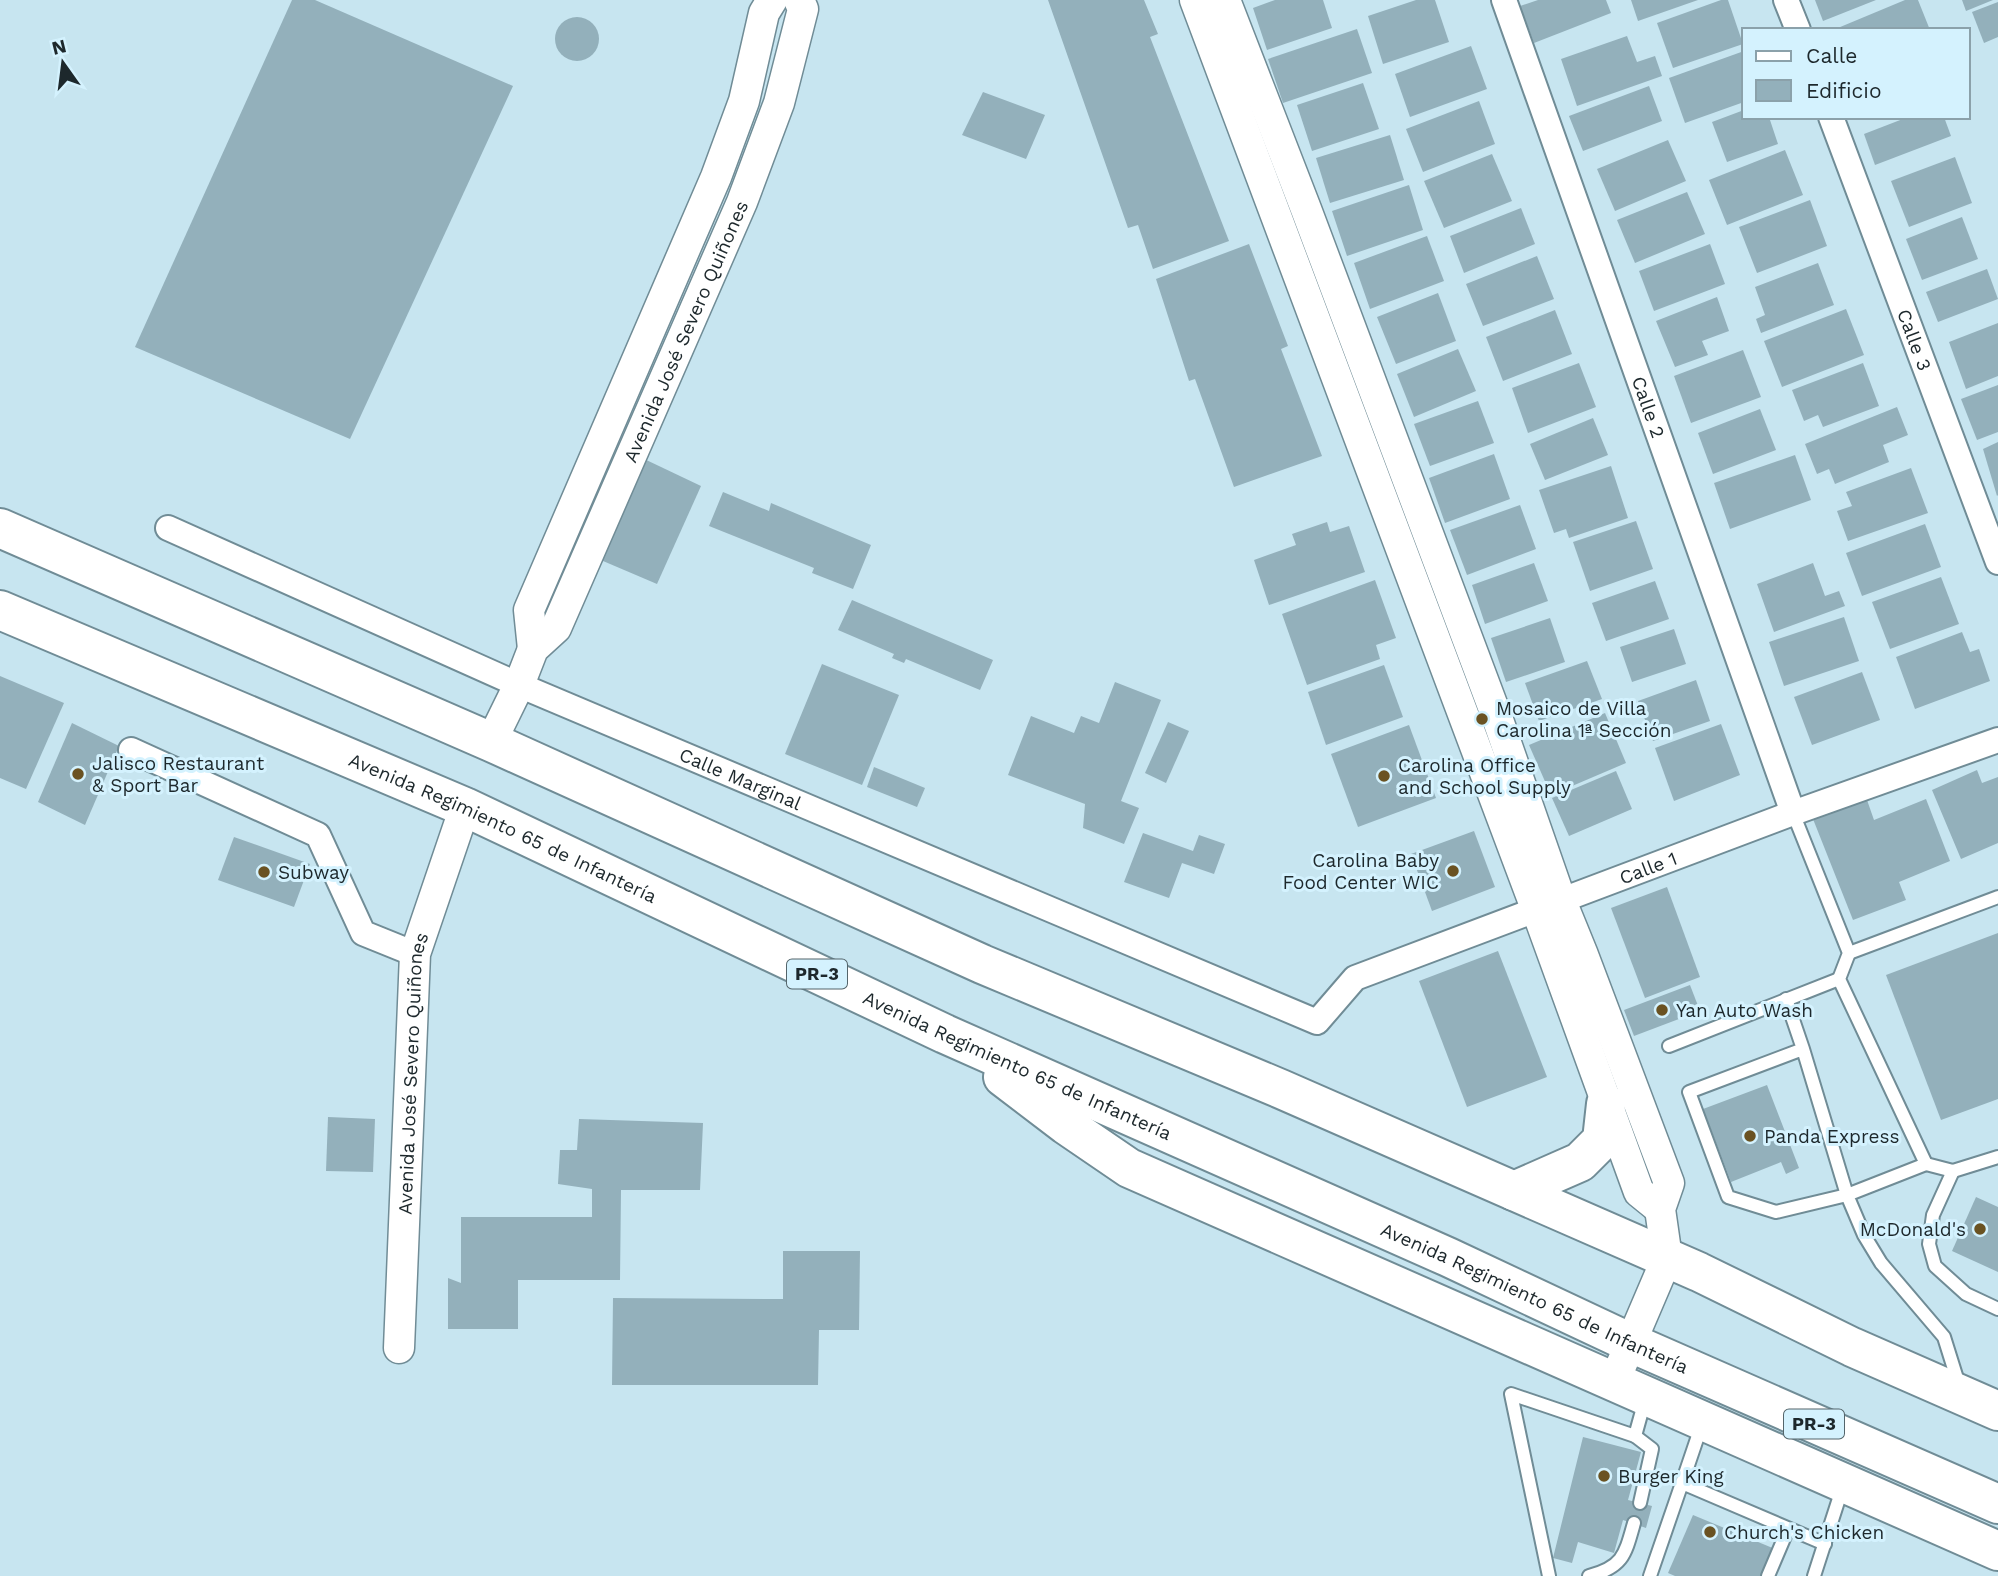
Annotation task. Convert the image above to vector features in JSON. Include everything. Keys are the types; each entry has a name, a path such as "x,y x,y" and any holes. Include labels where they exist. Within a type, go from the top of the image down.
{"main road":[{"path":"0,528 491,741 982,964 1281,1089 1667,1258 1852,1347 1998,1411"},
{"name":"Avenida Regimiento 65 de Infantería","path":"0,610 465,807 945,1034 1448,1258 1631,1343 1998,1504"},
{"path":"945,1034 1066,1125 1129,1168 1998,1551"},
{"path":"1514,1191 1580,1162 1602,1140 1606,1104"}],"street":[{"name":"Avenida José Severo Quiñones","path":"533,649 529,610 716,177 744,101 764,13 772,0"},
{"name":"Avenida José Severo Quiñones","path":"491,741 519,685 533,649 556,628 742,202 779,103 803,9 799,0"},
{"path":"1195,0 1549,906 1588,967 1669,1183 1660,1209 1667,1258 1631,1343 1630,1389"},
{"path":"1224,0 1306,209 1497,720 1606,1104 1639,1192 1660,1209"},
{"name":"Calle 2","path":"1504,0 1793,813"},
{"path":"1786,0 1797,28"},
{"name":"Calle 3","path":"1831,119 1998,562"},
{"path":"690,238 721,251"},
{"path":"607,429 638,441"},
{"name":"Calle Marginal","path":"168,528 519,685 1317,1023"},
{"path":"563,532 593,544"},
{"name":"Calle 1","path":"1317,1023 1354,978 1793,813 1998,740"},
{"path":"131,750 318,835 363,933 415,954"},
{"name":"Avenida José Severo Quiñones","path":"399,1348 415,954 465,807"}],"lane":[{"path":"1793,813 1849,953 1839,979 1926,1164"},
{"path":"1849,953 1998,897"},
{"path":"1669,1046 1839,979"},
{"path":"1786,999 1804,1049 1847,1195 1864,1235 1881,1263 1944,1337 1963,1396"},
{"path":"1804,1049 1689,1092 1728,1197 1776,1212 1847,1195 1926,1164 1953,1171 1998,1158"},
{"path":"1953,1171 1933,1215 1928,1244 1936,1266 1966,1294 1998,1309"},
{"path":"1630,1389 1634,1436"},
{"path":"1549,1576 1511,1394 1634,1436 1652,1449 1640,1503"},
{"path":"1650,1576 1703,1422"},
{"path":"1682,1483 1825,1544"},
{"path":"1814,1576 1844,1484"},
{"path":"1589,1576 1604,1572 1626,1553 1634,1524"},
{"path":"1768,1576 1788,1529"}],"building":[{"path":"292,0 315,0 513,86 350,439 135,347"},
{"path":"1048,0 1144,0 1158,34 1150,37 1229,241 1153,269 1138,225 1128,228"},
{"path":"1275,0 1323,0 1332,28 1267,50 1253,8"},
{"path":"1416,0 1435,0 1449,42 1383,64 1368,16"},
{"path":"1538,0 1606,0 1611,13 1534,43 1520,6"},
{"path":"1631,0 1698,0 1638,21"},
{"path":"1721,0 1728,0 1742,44 1673,68 1657,23"},
{"path":"1815,0 1876,0 1823,21"},
{"path":"1905,0 1918,0 1929,28 1838,28"},
{"path":"1962,0 1993,0 1966,11"},
{"path":"1998,2 1998,37 1984,43 1972,12"},
{"path":"577,17 586,18 593,23 598,30 598,48 593,55 586,60 577,61 568,60 561,55 556,48 555,39 556,30 561,23 568,18"},
{"path":"1357,29 1372,73 1283,103 1268,59"},
{"path":"1627,36 1637,62 1655,56 1662,76 1577,106 1561,59"},
{"path":"1471,46 1487,89 1410,117 1395,74"},
{"path":"1742,52 1742,103 1685,123 1669,78"},
{"path":"1363,83 1379,129 1312,151 1297,105"},
{"path":"1649,86 1662,121 1583,151 1569,116"},
{"path":"983,92 1045,115 1026,159 962,135"},
{"path":"1479,101 1495,144 1423,172 1406,129"},
{"path":"1742,111 1742,119 1770,119 1778,144 1727,162 1712,122"},
{"path":"1903,119 1945,119 1951,136 1875,165 1864,134"},
{"path":"1390,135 1404,180 1330,203 1316,158"},
{"path":"1668,140 1686,181 1615,211 1597,169"},
{"path":"1785,150 1803,195 1727,225 1709,180"},
{"path":"1492,154 1512,201 1444,228 1424,181"},
{"path":"1955,157 1972,203 1909,227 1891,181"},
{"path":"1409,185 1423,230 1347,256 1332,211"},
{"path":"1687,192 1705,234 1635,263 1617,220"},
{"path":"1810,200 1827,246 1757,273 1739,227"},
{"path":"1521,208 1535,244 1464,273 1450,236"},
{"path":"1962,217 1978,259 1922,280 1906,239"},
{"path":"1427,236 1444,281 1370,309 1354,263"},
{"path":"1249,244 1288,346 1281,349 1322,456 1234,487 1195,379 1189,381 1156,279"},
{"path":"1710,244 1725,284 1654,311 1639,271"},
{"path":"1537,256 1554,299 1483,326 1466,284"},
{"path":"1818,263 1834,305 1761,333 1756,319 1765,315 1755,287"},
{"path":"1987,269 1998,299 1938,322 1926,292"},
{"path":"1438,293 1456,341 1396,364 1377,317"},
{"path":"1717,297 1729,331 1702,341 1708,355 1675,367 1656,321"},
{"path":"1846,309 1864,355 1782,387 1764,341"},
{"path":"1555,310 1572,354 1503,381 1486,337"},
{"path":"1998,323 1998,376 1966,389 1949,342"},
{"path":"1458,349 1476,391 1414,417 1397,374"},
{"path":"1743,350 1761,397 1691,423 1674,376"},
{"path":"1579,363 1596,407 1528,433 1512,388"},
{"path":"1863,363 1879,406 1823,427 1818,415 1804,421 1792,390"},
{"path":"1998,385 1998,432 1977,440 1961,399"},
{"path":"1478,401 1494,443 1430,466 1414,424"},
{"path":"1897,407 1908,435 1883,445 1889,462 1835,484 1829,469 1817,474 1805,444"},
{"path":"1760,409 1776,450 1713,474 1698,433"},
{"path":"1593,418 1608,455 1545,480 1530,444"},
{"path":"1998,442 1998,495 1997,496 1983,449"},
{"path":"1494,454 1510,499 1445,523 1429,478"},
{"path":"1795,455 1811,500 1730,529 1714,483"},
{"path":"640,457 701,486 657,584 596,558"},
{"path":"1611,466 1628,518 1569,538 1566,529 1554,533 1539,490"},
{"path":"1911,468 1928,513 1848,541 1837,511 1852,506 1846,492"},
{"path":"723,492 769,511 771,503 871,545 853,589 812,573 814,568 709,526"},
{"path":"1520,505 1536,549 1467,575 1450,530"},
{"path":"1636,521 1653,569 1590,591 1573,542"},
{"path":"1327,522 1330,532 1349,526 1365,572 1269,605 1254,560 1296,545 1292,534"},
{"path":"1925,524 1941,567 1862,596 1846,553"},
{"path":"1534,563 1548,601 1485,624 1472,585"},
{"path":"1813,563 1825,596 1839,591 1845,606 1774,632 1757,584"},
{"path":"1941,577 1959,624 1890,649 1872,602"},
{"path":"1375,580 1396,638 1376,645 1380,659 1307,685 1282,614"},
{"path":"1655,581 1669,619 1606,641 1592,603"},
{"path":"852,600 993,660 980,690 906,659 904,663 892,658 894,654 838,630"},
{"path":"1844,617 1859,661 1784,686 1769,642"},
{"path":"1550,618 1565,662 1506,682 1491,638"},
{"path":"1674,629 1686,664 1632,682 1620,647"},
{"path":"1962,632 1970,652 1979,649 1990,681 1915,709 1896,657"},
{"path":"1587,661 1602,699 1539,721 1525,683"},
{"path":"822,664 899,695 862,785 785,754"},
{"path":"1384,665 1403,717 1326,745 1308,692"},
{"path":"1862,672 1880,720 1812,745 1794,697"},
{"path":"0,676 64,703 26,789 0,778"},
{"path":"1696,680 1710,721 1653,741 1638,701"},
{"path":"1115,682 1161,700 1121,801 1139,808 1124,844 1083,828 1085,804 1008,775 1031,716 1074,733 1081,716 1099,723"},
{"path":"1605,713 1626,763 1551,795 1529,745"},
{"path":"1168,722 1189,731 1166,783 1145,773"},
{"name":"Jalisco Restaurant & Sport Bar","path":"72,723 119,746 85,825 38,802"},
{"path":"1721,724 1740,775 1674,801 1655,748"},
{"name":"Carolina Office and School Supply","path":"1409,725 1436,798 1358,827 1331,754"},
{"path":"874,767 925,788 917,807 867,787"},
{"path":"1977,770 1982,783 1998,777 1998,843 1961,859 1932,790"},
{"path":"1616,771 1632,809 1569,836 1552,798"},
{"path":"1926,799 1950,861 1899,882 1906,900 1853,920 1813,819 1867,800 1874,820"},
{"name":"Carolina Baby Food Center WIC","path":"1474,831 1495,887 1432,911 1411,854"},
{"path":"1143,833 1193,851 1199,835 1225,844 1214,874 1182,863 1169,898 1124,882"},
{"name":"Subway","path":"234,837 310,864 294,907 218,880"},
{"path":"1667,887 1700,977 1645,998 1611,908"},
{"path":"1998,933 1998,1099 1941,1120 1886,975"},
{"path":"1498,951 1547,1077 1467,1107 1419,981"},
{"name":"Yan Auto Wash","path":"1690,985 1700,1011 1634,1036 1624,1010"},
{"name":"Panda Express","path":"1767,1085 1799,1168 1786,1174 1781,1162 1731,1182 1703,1109"},
{"path":"328,1117 375,1119 373,1172 326,1171"},
{"path":"579,1119 703,1123 700,1190 621,1190 620,1280 518,1280 518,1329 448,1329 448,1278 461,1283 461,1217 592,1217 592,1189 558,1184 560,1150 577,1150"},
{"name":"McDonald's","path":"1976,1197 1998,1207 1998,1272 1952,1251"},
{"path":"783,1251 860,1251 859,1330 819,1330 818,1385 612,1385 613,1298 783,1299"},
{"name":"Burger King","path":"1583,1437 1641,1452 1628,1500 1652,1506 1646,1528 1623,1520 1614,1553 1578,1542 1572,1563 1553,1558"},
{"name":"Church's Chicken","path":"1693,1515 1775,1549 1763,1576 1675,1576 1668,1573"}],"place":[{"name":"Mosaico de Villa Carolina 1ª Sección","path":"1482,719"},
{"name":"Jalisco Restaurant & Sport Bar","path":"78,774"},
{"name":"Carolina Office and School Supply","path":"1384,776"},
{"name":"Carolina Baby Food Center WIC","path":"1453,871"},
{"name":"Subway","path":"264,872"},
{"name":"Yan Auto Wash","path":"1662,1010"},
{"name":"Panda Express","path":"1750,1136"},
{"name":"McDonald's","path":"1980,1229"},
{"name":"Burger King","path":"1604,1476"},
{"name":"Church's Chicken","path":"1710,1532"}]}
